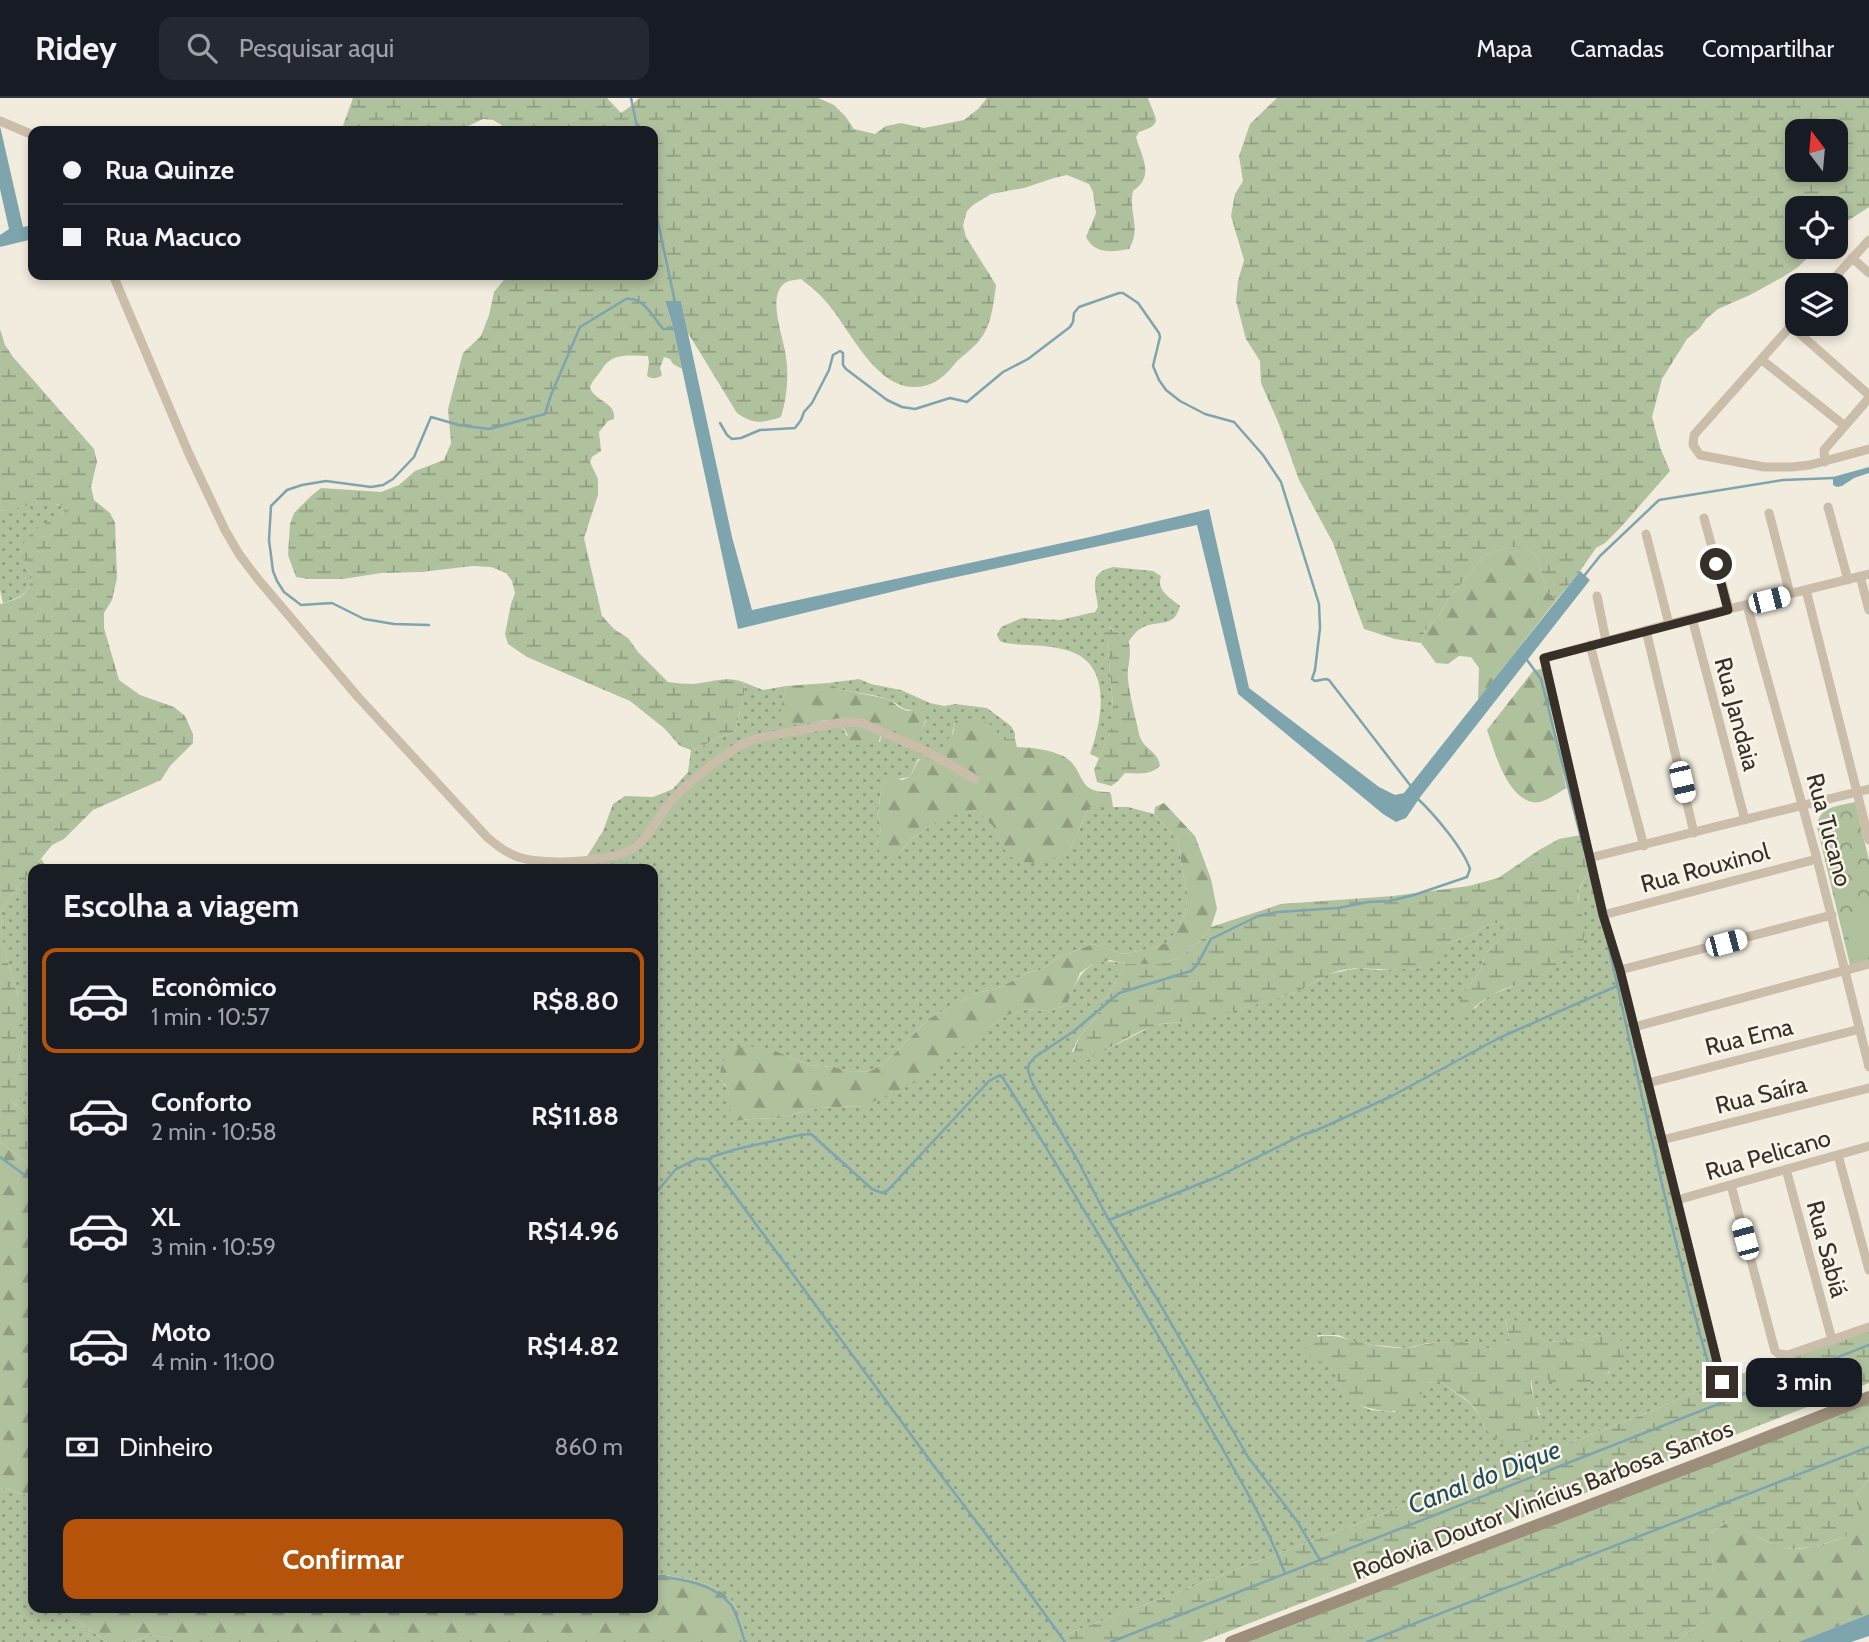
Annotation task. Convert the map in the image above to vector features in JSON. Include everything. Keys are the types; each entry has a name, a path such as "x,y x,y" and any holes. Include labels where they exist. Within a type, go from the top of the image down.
{"main road":[{"name":"Rodovia Doutor Vinícius Barbosa Santos","path":"1231,1642 1869,1397"}],"street":[{"path":"0,121 28,133"},
{"path":"1839,273 1869,240"},
{"path":"1852,258 1869,273"},
{"path":"115,280 189,454 239,554 358,697 487,837 508,853 544,862 618,855 639,844 667,806 731,751 754,739 844,722 862,723 881,730 928,752 975,779"},
{"path":"1785,333 1694,435 1694,449 1704,456 1764,467 1799,467 1869,449"},
{"path":"1807,336 1869,397 1824,450 1825,461"},
{"path":"1762,360 1845,426"},
{"path":"1828,507 1848,580"},
{"path":"1769,513 1790,594"},
{"path":"1704,519 1728,610"},
{"path":"1646,534 1669,624"},
{"path":"1722,1382 1620,970 1603,915 1544,658 1865,575 1869,610"},
{"path":"1806,590 1869,840"},
{"path":"1597,596 1606,640"},
{"name":"Rua Tucano","path":"1748,605 1832,915 1869,1067"},
{"name":"Rua Jandaia","path":"1692,618 1745,820"},
{"path":"1646,630 1694,833"},
{"path":"1590,645 1644,846"},
{"path":"1589,858 1869,789"},
{"name":"Rua Rouxinol","path":"1603,915 1817,859"},
{"path":"1620,970 1832,915"},
{"path":"1634,1027 1869,964"},
{"name":"Rua Ema","path":"1648,1083 1860,1029"},
{"name":"Rua Saíra","path":"1662,1140 1869,1088"},
{"name":"Rua Pelicano","path":"1677,1200 1869,1146"},
{"path":"1838,1155 1869,1270"},
{"name":"Rua Sabiá","path":"1786,1169 1832,1340"},
{"path":"1731,1185 1773,1347 1779,1354 1788,1355 1869,1327"}],"green space":[{"path":"353,98 607,98 621,113 639,98 818,98 834,105 854,129 875,134 886,126 901,123 924,128 964,120 987,98 1148,98 1156,120 1136,137 1145,173 1140,185 1133,191 1135,227 1129,249 1105,251 1090,243 1086,237 1096,213 1093,192 1089,184 1067,175 1024,188 991,194 967,211 963,225 966,237 996,285 992,311 978,342 935,382 913,387 899,384 887,377 865,355 825,300 801,279 785,283 777,297 776,307 787,372 781,417 758,422 748,420 737,413 688,333 681,301 665,302 682,369 664,357 660,368 662,375 651,378 647,376 648,356 622,356 606,364 594,380 590,388 593,393 609,405 614,413 614,419 608,421 599,432 601,451 592,457 590,462 598,479 598,495 584,538 602,616 614,629 628,638 668,682 692,684 730,679 743,682 745,689 735,732 691,750 680,746 664,728 630,701 527,657 508,644 505,634 515,593 512,581 506,573 491,567 473,566 381,573 343,579 308,579 296,577 288,555 290,524 294,513 321,488 381,492 399,485 415,471 444,460 451,443 448,409 463,353 481,336 494,292 504,280 658,280 658,126 502,126 493,120 483,119 468,126 343,126"},
{"path":"1277,98 1869,98 1869,207 1848,221 1848,196 1785,196 1785,259 1806,259 1781,278 1718,309 1687,339 1662,379 1652,417 1670,471 1620,528 1596,548 1557,599 1547,592 1537,557 1526,548 1508,547 1485,555 1425,630 1421,643 1395,639 1364,629 1333,543 1299,480 1261,383 1260,361 1246,339 1236,301 1244,260 1231,216 1235,194 1243,181 1239,156 1250,124"},
{"path":"0,329 5,345 13,357 94,449 97,462 91,487 94,500 110,513 115,523 117,578 112,600 104,613 104,628 119,680 140,695 174,707 185,716 193,734 193,743 170,766 161,780 93,810 64,839 52,845 37,864 28,864 28,875 1,912 2,938 23,1013 19,1061 22,1072 28,1079 28,1095 12,1103 23,1110 28,1122 28,1163 0,1142 0,604 22,596 28,589 32,576 21,548 25,540 40,527 64,514 62,506 48,503 0,510"},
{"path":"47,501 62,506 64,514 54,520 27,568 32,576 26,591 3,603 0,590 0,510"},
{"path":"1508,547 1526,548 1537,557 1547,592 1557,599 1478,700 1479,668 1471,657 1459,656 1448,664 1436,663 1421,643 1425,630 1485,555"},
{"path":"1113,567 1153,571 1161,576 1162,590 1180,606 1174,618 1140,629 1128,642 1111,628 1096,633 1107,640 1113,706 1113,724 1099,758 1090,754 1100,709 1098,679 1092,667 1081,657 1066,650 1005,643 1000,641 997,635 1001,627 1022,618 1060,620 1095,612 1098,607 1096,577"},
{"path":"1105,628 1118,632 1128,641 1128,683 1139,734 1144,744 1156,756 1160,766 1148,773 1125,773 1111,786 1097,782 1094,770 1113,724 1107,641 1096,633 1096,630"},
{"path":"1543,668 1566,788 1545,800 1532,802 1523,798 1508,782 1487,730 1533,671"},
{"path":"859,679 901,690 930,703 987,708 1011,726 1015,733 1015,739 1011,741 955,721 947,759 937,764 918,759 910,777 885,781 881,788 878,815 881,829 876,846 899,853 914,837 944,816 978,810 993,826 1008,855 1070,849 1089,807 1128,807 1154,814 1178,841 1188,895 1185,912 1181,924 1168,942 1154,948 1123,954 1093,944 1057,958 1043,969 1027,973 1001,987 974,994 930,1018 887,1061 871,1071 852,1072 809,1065 776,1051 721,1080 727,1088 737,1121 774,1119 819,1108 863,1106 952,1053 1005,1016 1027,1009 1046,1011 1066,1006 1080,977 1093,965 1101,962 1125,964 1095,1019 1079,1037 1072,1051 1087,1060 1154,1025 1196,1020 1244,1008 1294,993 1329,974 1359,968 1420,968 1447,944 1504,921 1508,930 1486,953 1480,971 1467,988 1474,1009 1490,995 1538,977 1584,937 1579,895 1591,870 1718,1382 1634,1418 1046,1642 746,1642 737,1609 723,1593 695,1580 658,1574 658,864 586,864 586,858 603,831 613,804 625,796 653,797 673,789 688,772 691,750 735,732 745,689 743,682 763,690 786,686 779,722 831,721 841,725 847,736 880,742 882,732 919,745 919,736 926,721 915,710 903,708 881,697 828,683","holes":["1511,1318 1547,1342 1587,1339 1599,1335 1610,1372 1575,1384 1559,1383 1539,1376 1531,1379 1534,1402 1540,1415 1485,1428 1472,1405 1441,1381 1420,1384 1422,1393 1395,1412 1371,1410 1346,1400 1338,1384 1336,1371 1324,1363 1317,1335 1338,1335 1355,1342 1407,1348 1428,1343 1467,1342 1486,1348 1498,1348 1510,1340 1505,1319"]},
{"path":"828,683 848,691 886,699 907,711 920,707 926,712 926,716 919,745 882,732 878,744 852,745 844,729 834,722 827,720 794,725 778,722 786,686"},
{"path":"962,717 991,725 1002,738 1015,739 1017,747 1040,749 1063,756 1075,767 1090,789 1111,794 1113,807 1089,807 1070,849 1052,859 1037,863 1023,862 1008,856 993,826 977,810 944,817 914,837 899,853 883,856 876,846 881,829 878,815 881,788 885,781 910,777 922,758 937,764 947,759 946,741 953,734 955,721"},
{"path":"1855,802 1869,860 1869,960 1850,965 1817,827 1818,820 1825,811"},
{"path":"1164,803 1195,836 1211,879 1217,909 1211,927 1200,941 1180,957 1160,964 1125,964 1110,960 1091,965 1080,973 1066,1006 1046,1011 1027,1009 1005,1016 906,1087 863,1106 819,1108 774,1119 737,1121 734,1117 720,1075 723,1062 733,1048 760,1046 809,1065 852,1072 871,1071 887,1061 930,1018 974,994 1001,987 1027,973 1043,969 1057,958 1093,944 1123,954 1154,948 1168,942 1181,924 1188,895 1178,841 1154,814 1155,807"},
{"path":"1581,835 1591,870 1579,891 1585,932 1580,946 1573,954 1538,978 1497,992 1466,1012 1455,1014 1454,1011 1480,971 1486,953 1508,930 1504,921 1447,944 1445,955 1438,962 1427,966 1397,970 1357,968 1339,971 1291,994 1199,1020 1151,1027 1080,1063 1072,1056 1079,1037 1095,1019 1125,964 1160,964 1180,957 1200,941 1211,927 1281,904 1393,896 1469,886 1498,878 1559,839"},
{"path":"28,875 28,1079 22,1072 19,1061 23,1013 2,938 1,912"},
{"path":"1869,909 1869,957 1854,960 1843,915"},
{"path":"28,1095 28,1122 23,1110 11,1102"},
{"path":"0,1142 28,1163 28,1496 5,1488 0,1489"},
{"path":"1505,1318 1512,1318 1547,1342 1615,1335 1622,1341 1625,1355 1614,1368 1592,1381 1575,1385 1552,1382 1539,1376 1531,1379 1542,1428 1537,1436 1524,1443 1509,1443 1490,1434 1472,1405 1441,1381 1421,1384 1420,1404 1401,1410 1374,1409 1346,1401 1335,1371 1310,1356 1303,1346 1305,1341 1331,1336 1393,1348 1464,1342 1492,1348 1510,1340"},
{"path":"1869,1329 1869,1383 1201,1642 1046,1642 1634,1418 1718,1382"},
{"path":"1869,1397 1869,1478 1856,1496 1860,1514 1853,1529 1843,1538 1813,1547 1793,1549 1780,1547 1726,1522 1709,1534 1715,1608 1702,1622 1675,1642 1237,1642"},
{"path":"1869,1478 1869,1614 1798,1642 1675,1642 1702,1622 1714,1608 1709,1534 1727,1522 1770,1542 1794,1549 1843,1538 1856,1496"},
{"path":"5,1488 28,1496 28,1613 66,1613 107,1642 0,1642 0,1489"},
{"path":"658,1574 695,1581 723,1593 737,1609 746,1642 175,1642 174,1639 151,1635 131,1642 107,1642 66,1613 658,1613"},
{"path":"151,1635 174,1639 175,1642 131,1642"}],"water":[{"path":"0,126 23,227 28,226 28,240 0,247 0,235 9,229 0,189"},
{"path":"665,301 681,301 732,537 752,610 1209,509 1249,688 1379,787 1395,795 1404,793 1580,571 1590,580 1406,818 1396,822 1238,694 1197,525 924,584 738,629 673,327"},
{"path":"1869,467 1869,473 1842,486 1833,485 1833,477"},
{"path":"1869,1614 1869,1636 1851,1642 1798,1642"}],"waterway":[{"path":"631,98 637,126"},
{"path":"658,222 675,302"},
{"path":"720,423 732,439 760,430 795,428 812,403 829,370 833,355 840,351 843,353 843,365 846,369 887,400 902,407 915,409 950,398 967,402 1003,372 1028,359 1070,327 1079,307 1123,293 1138,303 1159,333 1153,366 1166,390 1205,414 1234,422 1263,455 1281,482 1319,604 1320,628 1312,679 1329,680 1410,785"},
{"path":"429,625 394,624 364,619 332,603 301,605 284,592 273,571 269,540 271,506 287,490 302,485 326,481 371,487 383,485 393,479 414,457 431,417 459,425 489,429 545,414 580,327 626,299 643,304 663,329 673,329"},
{"path":"1584,576 1600,556 1659,500 1783,480 1834,478"},
{"path":"1527,660 1541,679 1584,850"},
{"path":"1320,1560 1297,1521 1248,1457 1106,1215 1039,1095 1028,1070 1035,1057 1074,1031 1119,993 1191,971 1211,939 1258,916 1389,901 1467,877 1470,869 1461,851 1440,822 1418,799"},
{"path":"1608,944 1674,1232 1720,1403"},
{"path":"1109,1220 1217,1177 1302,1135 1392,1096 1499,1038 1617,986"},
{"path":"658,1190 676,1169 697,1159 708,1159 737,1149 811,1134 872,1189 882,1193 888,1190 989,1081 1000,1075 1075,1195 1168,1354 1253,1504 1285,1573"},
{"path":"0,1157 28,1177"},
{"path":"708,1159 1065,1642"},
{"name":"Canal do Dique","path":"1111,1642 1869,1345"},
{"path":"1367,1642 1869,1447"},
{"path":"658,1577 695,1583 724,1597 736,1613 745,1642"}],"route":[{"path":"1716,564 1728,610 1544,658 1603,915 1620,970 1722,1382"}]}
